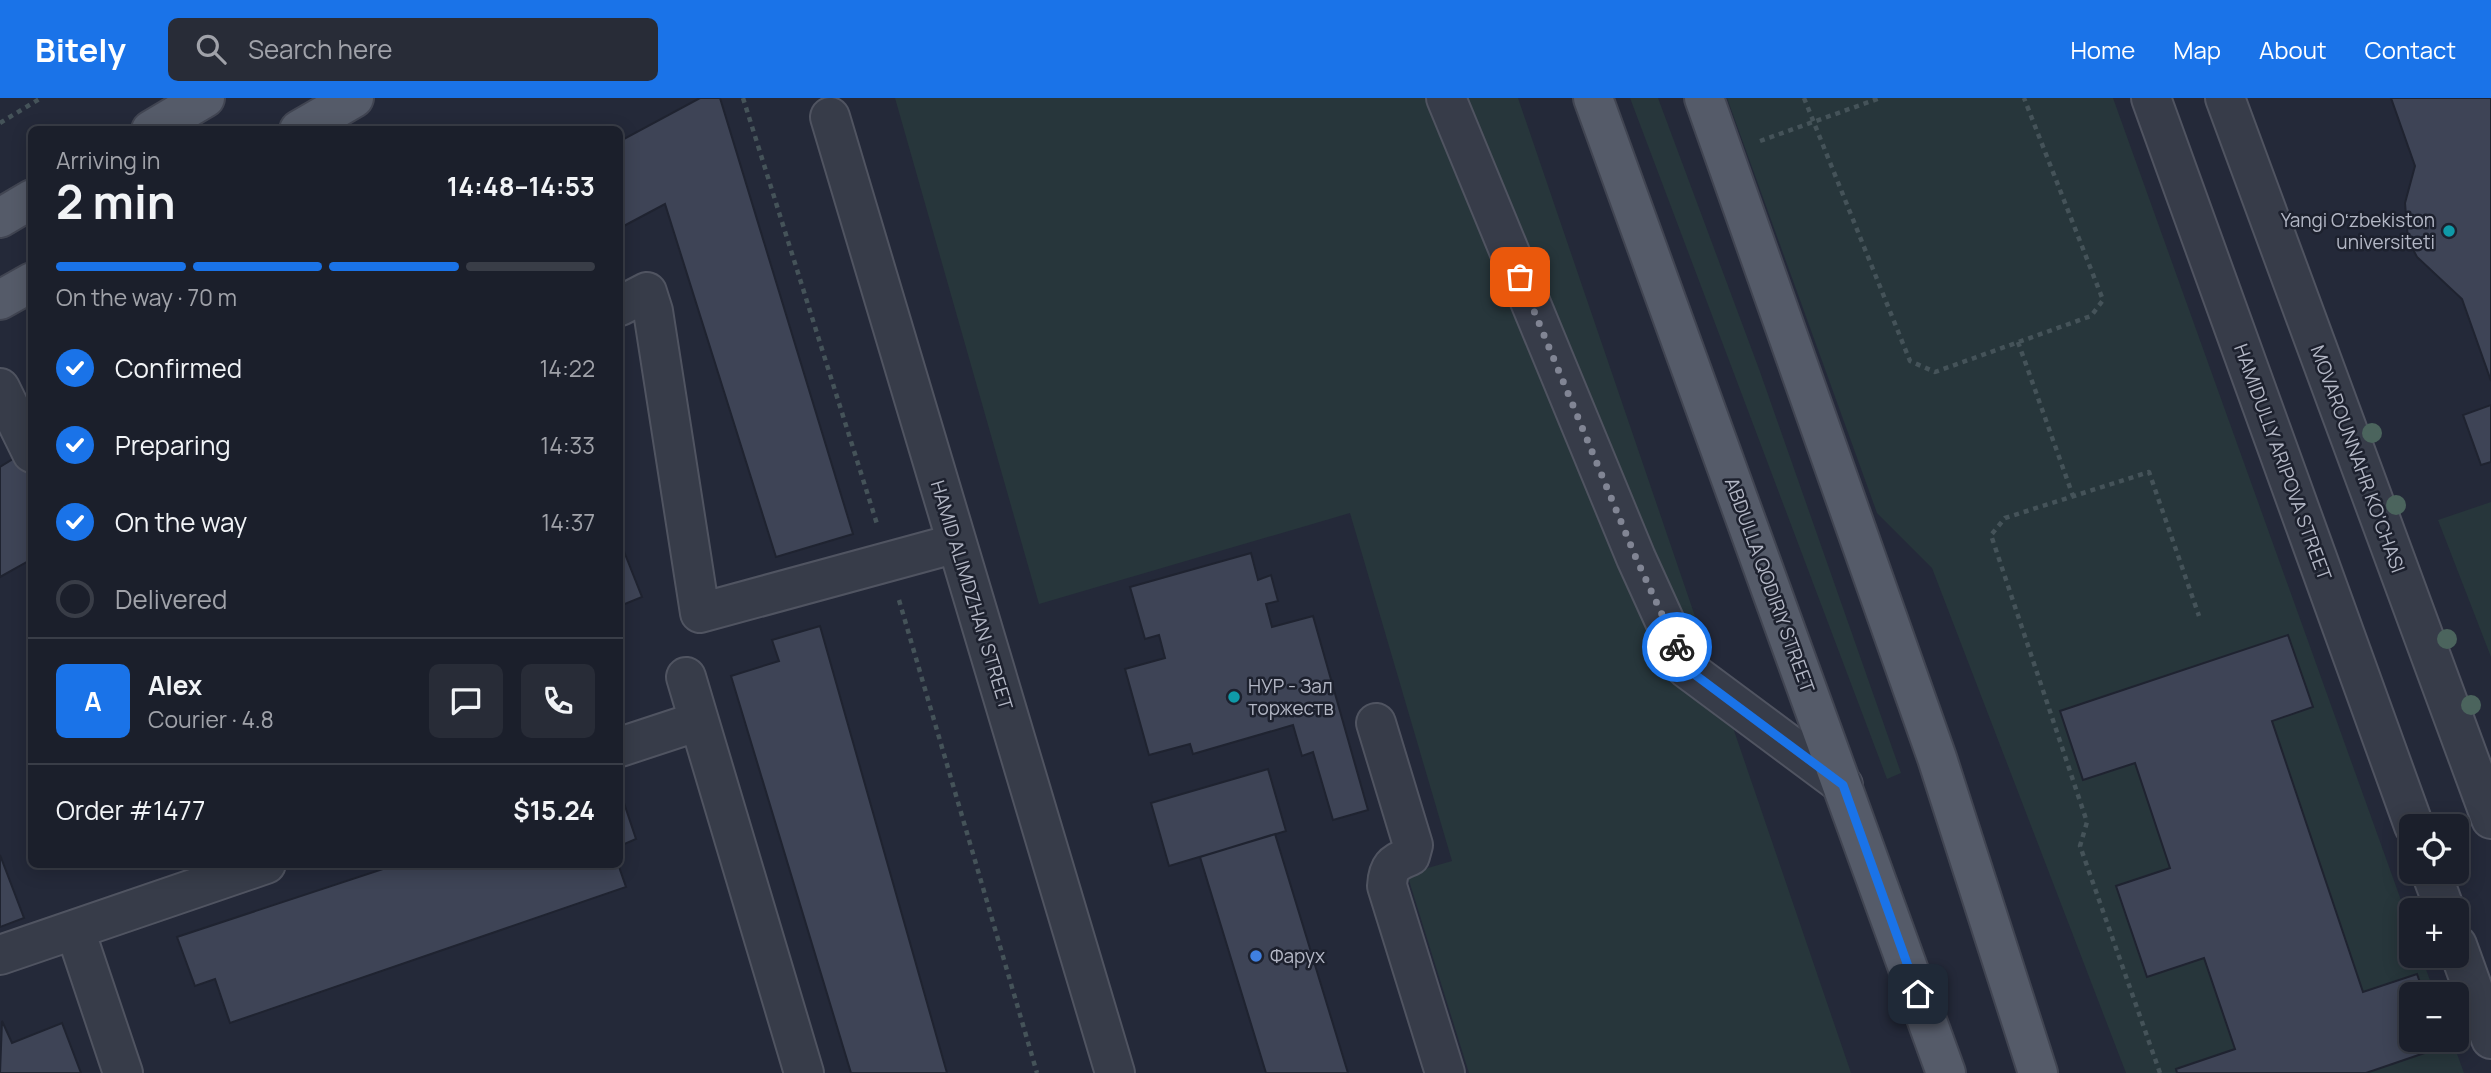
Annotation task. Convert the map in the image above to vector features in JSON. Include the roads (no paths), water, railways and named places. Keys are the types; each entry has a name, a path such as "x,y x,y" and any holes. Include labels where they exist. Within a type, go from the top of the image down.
{"main road":[{"path":"158,126 205,98"},
{"path":"306,126 354,98"},
{"name":"ABDULLA QODIRIY STREET","path":"1593,98 1946,1073"},
{"path":"1704,98 1937,758 2038,1073"},
{"path":"0,218 28,201"},
{"path":"0,300 28,284"}],"street":[{"path":"1446,98 1636,558 1686,668 1843,785"},
{"name":"HAMIDULLY ARIPOVA STREET","path":"2151,98 2410,814"},
{"name":"MOVAROUNNAHR KO'CHASI","path":"2225,98 2491,819"},
{"name":"HAMID ALIMDZHAN STREET","path":"830,117 1115,1073"},
{"path":"623,304 647,292 653,311 700,613 957,543"},
{"path":"0,388 28,445"},
{"path":"687,677 804,1073"},
{"path":"623,746 699,721"},
{"path":"1376,723 1413,845 1410,856 1393,863 1387,874 1387,886 1445,1073"},
{"path":"0,955 254,868"},
{"path":"75,929 122,1073"},
{"path":"2465,968 2491,1039"}],"place":[{"name":"Yangi Oʻzbekiston universiteti","path":"2449,231"},
{"name":"НУР - Зал торжеств","path":"1234,697"},
{"name":"Фарух","path":"1256,956"}]}
